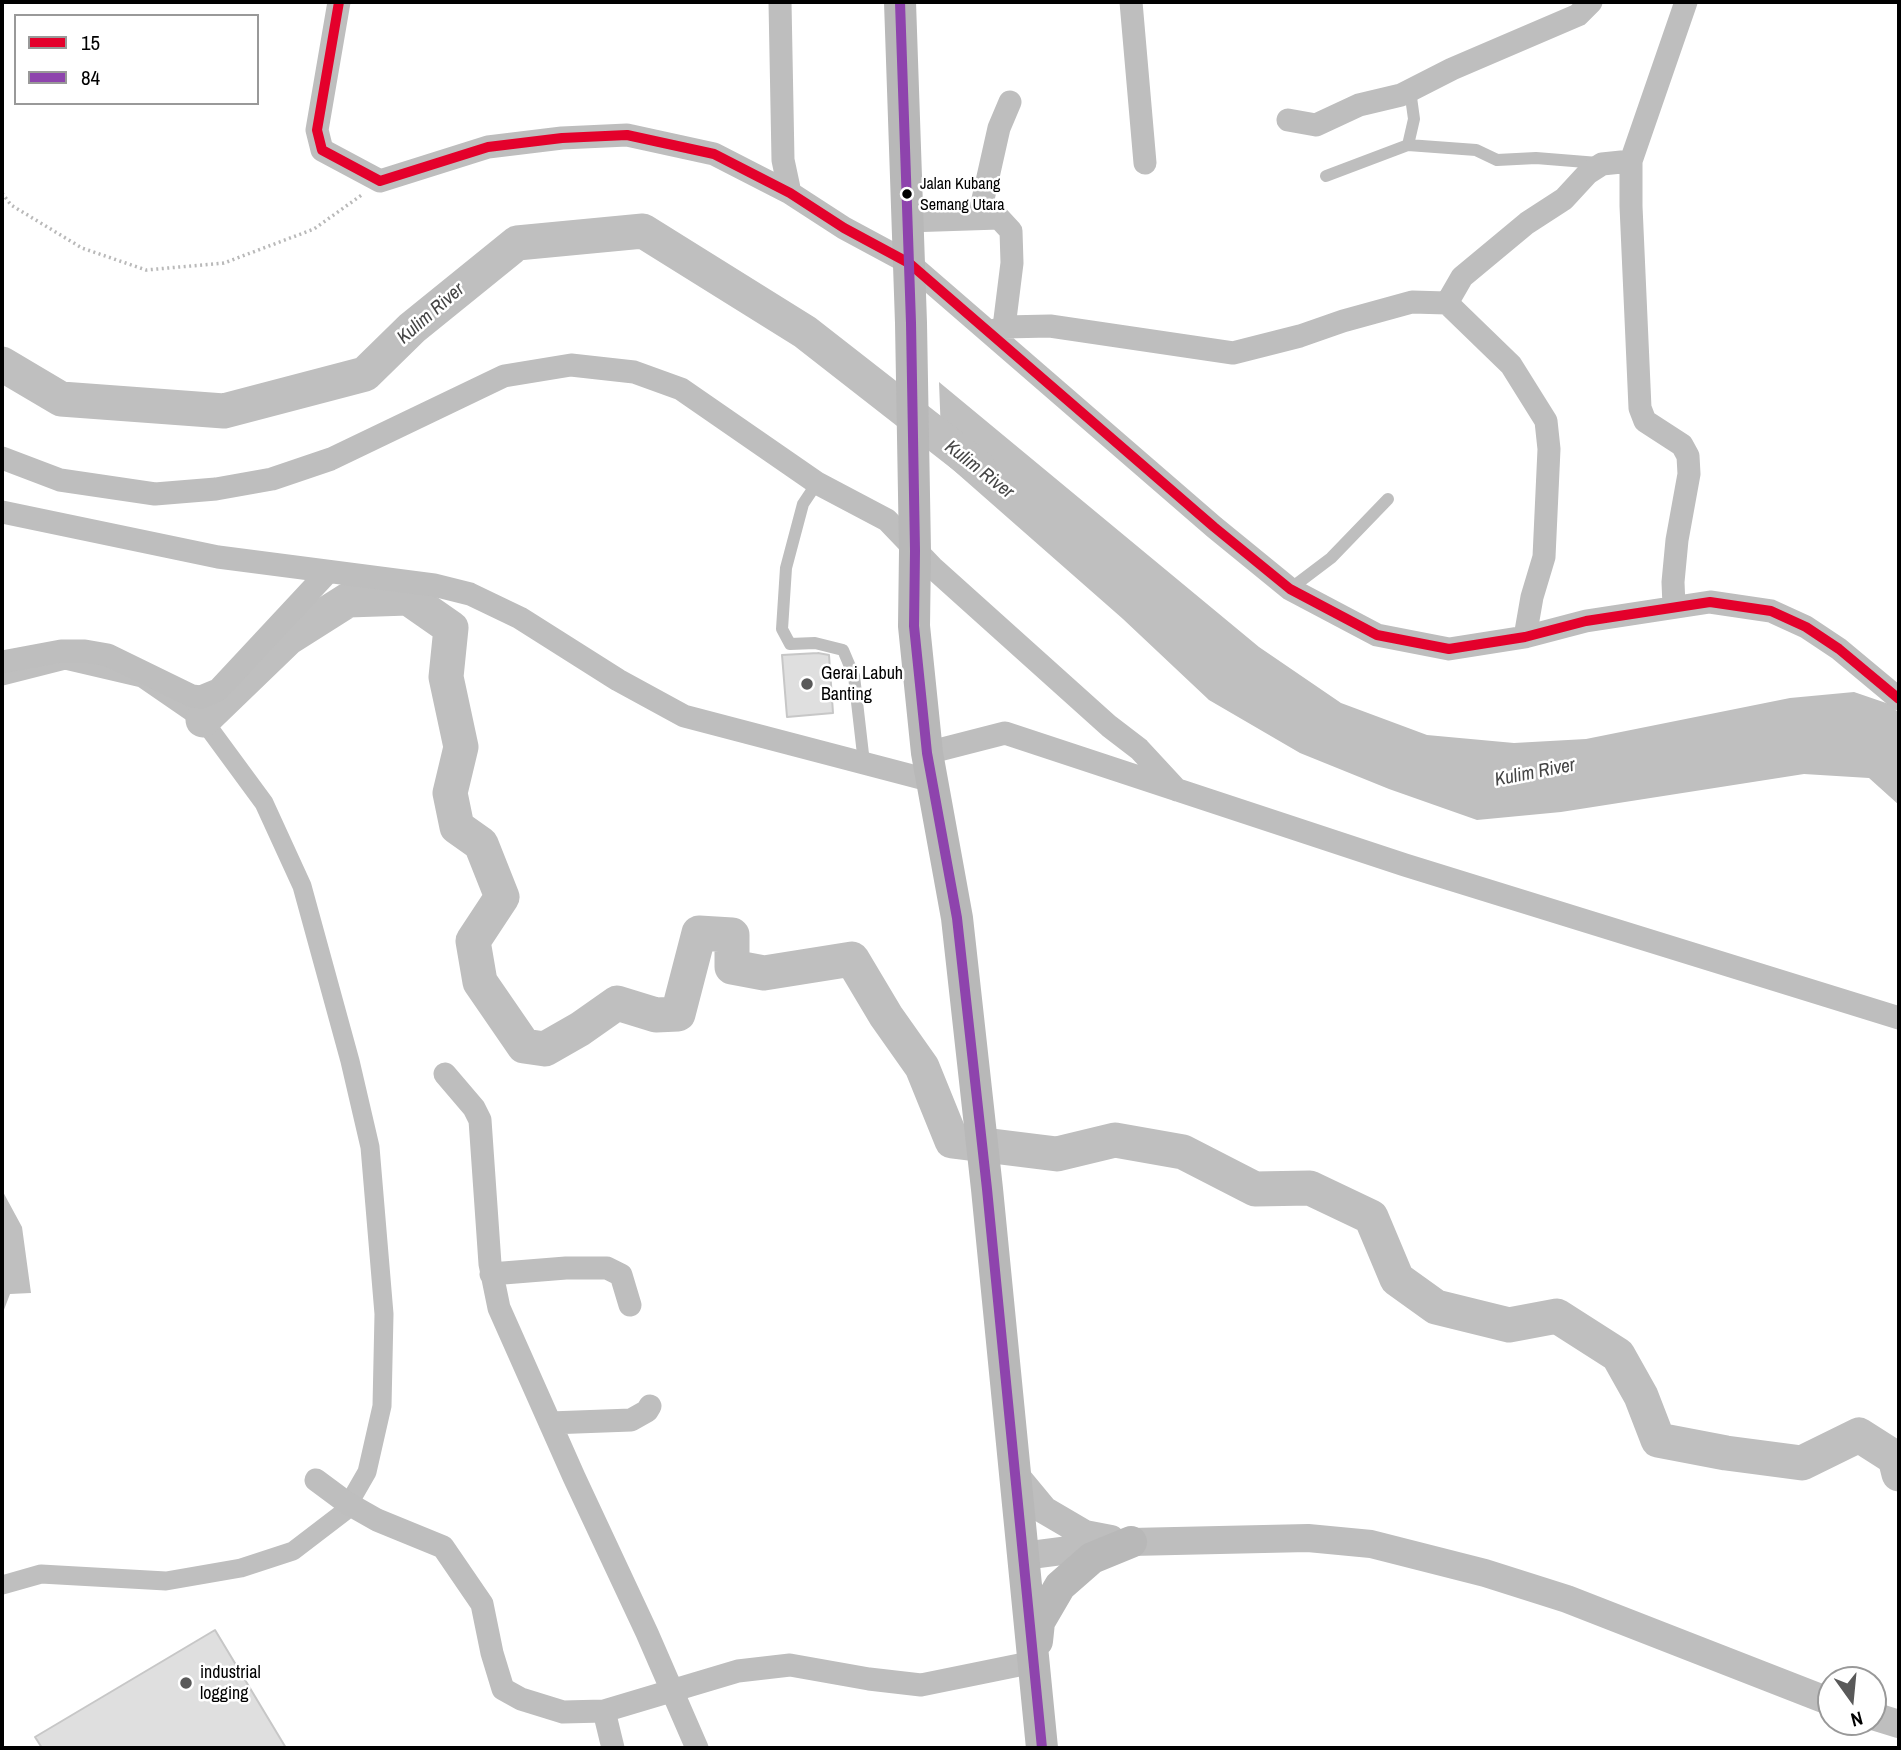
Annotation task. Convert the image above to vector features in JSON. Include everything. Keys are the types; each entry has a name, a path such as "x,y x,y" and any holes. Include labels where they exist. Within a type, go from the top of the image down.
{"main road":[{"path":"900,2 911,323 914,626 930,767 957,918 987,1189 1042,1748"},
{"path":"1034,1662 1039,1622 1060,1586 1092,1558 1131,1542"}],"street":[{"path":"339,2 317,130 322,150 380,181 488,147 562,138 626,135 714,154 789,193 844,228 909,263 997,330 1214,527 1290,589 1377,635 1449,649 1525,637 1586,621 1710,602 1771,611 1806,626 1839,649 1899,699"},
{"path":"780,2 783,160 789,193"},
{"path":"1131,2 1145,163"},
{"path":"1288,120 1316,125 1359,105 1401,95 1452,69 1578,15 1591,2"},
{"path":"1674,606 1673,582 1677,540 1689,474 1688,456 1682,445 1645,421 1640,408 1631,160 1686,2"},
{"path":"979,217 999,128 1010,102"},
{"path":"1447,303 1462,277 1527,223 1564,200 1588,173 1602,164 1631,160"},
{"path":"907,221 999,218 1011,231 1012,263 997,330"},
{"path":"997,330 1050,326 1233,353 1412,302 1447,303 1511,365 1546,421 1549,449 1544,557 1532,597 1525,637"},
{"path":"2,458 60,480 155,494 216,489 272,479 331,459 504,376 571,365 634,372 681,389 817,483 887,520 915,551 1109,726 1139,749 1177,790"},
{"path":"2,512 218,557 434,585 470,594 520,618 618,680 684,716 864,763 930,767 1005,733 1405,865 1899,1018"},
{"path":"2,662 61,652 85,651 108,655 192,696 201,697 218,690 328,572"},
{"path":"446,1074 474,1108 480,1120 491,1273 499,1308 696,1748"},
{"path":"491,1273 607,1268 621,1275 630,1304"},
{"path":"550,1423 631,1420 647,1411 650,1406"},
{"path":"1015,1475 1044,1510 1085,1534 1131,1542"},
{"path":"316,1480 347,1503 377,1520 443,1547 482,1604 503,1689 521,1699 563,1712 604,1711 738,1671 790,1665 921,1685 1034,1662"},
{"path":"1023,1556 1131,1542 1308,1538 1371,1544 1485,1573 1567,1599 1817,1697"},
{"path":"604,1711 613,1748"}],"lane":[{"path":"1408,145 1414,119 1410,90"},
{"path":"1326,176 1408,145 1476,150 1497,160 1536,159 1602,164"},
{"path":"817,483 803,504 786,568 782,629 790,644 815,643 843,650 854,676 864,763"},
{"path":"1290,589 1331,558 1388,499"}],"path":[{"path":"2,192 12,205 82,248 146,270 225,263 314,229 380,181"}],"water":[{"path":"939,382 1259,647 1341,703 1427,735 1514,743 1586,739 1790,698 1854,692 1889,704 1899,713 1899,805 1869,778 1804,774 1561,812 1477,820 1389,789 1300,753 1209,700 1123,619 942,460"},
{"path":"2,1190 22,1227 31,1293 10,1294 2,1315"}],"building":[{"name":"Gerai Labuh Banting","path":"782,655 829,655 833,713 787,717"},
{"name":"industrial logging","path":"215,1630 286,1748 42,1748 35,1737"}],"waterway":[{"name":"Kulim River","path":"2,364 61,399 224,411 365,374 412,328 517,243 643,231 805,332 978,467"},
{"path":"203,720 288,638 348,600 408,598 451,628 446,677 461,747 450,793 457,827 481,844 502,897 473,941 480,982 524,1046 545,1049 617,1003 656,1015 678,1014 699,933 732,935 732,967 764,973 852,959 886,1016 922,1067 952,1141 1057,1154 1115,1140 1183,1152 1255,1189 1310,1188 1371,1217 1397,1279 1436,1307 1509,1325 1557,1316 1618,1355 1641,1396 1658,1440 1726,1453 1802,1463 1859,1435 1895,1458 1899,1474"},
{"path":"2,676 65,660 142,678 203,720 264,803 302,886 350,1061 370,1147 384,1314 382,1406 367,1472 344,1512 293,1551 241,1568 166,1581 41,1574 2,1585"}],"transit line":[{"name":"15","path":"339,2 317,130 322,150 380,181 488,147 562,138 627,135 714,154 790,193 844,228 909,263 1214,527 1290,589 1377,635 1449,649 1525,637 1586,621 1710,602 1771,611 1806,627 1839,649 1899,699"},
{"name":"84","path":"900,2 911,323 914,626 927,753 957,918 987,1189 1042,1748"}],"place":[{"name":"Jalan Kubang Semang Utara","path":"907,194"},
{"name":"Gerai Labuh Banting","path":"807,684"},
{"name":"industrial logging","path":"186,1683"}]}
